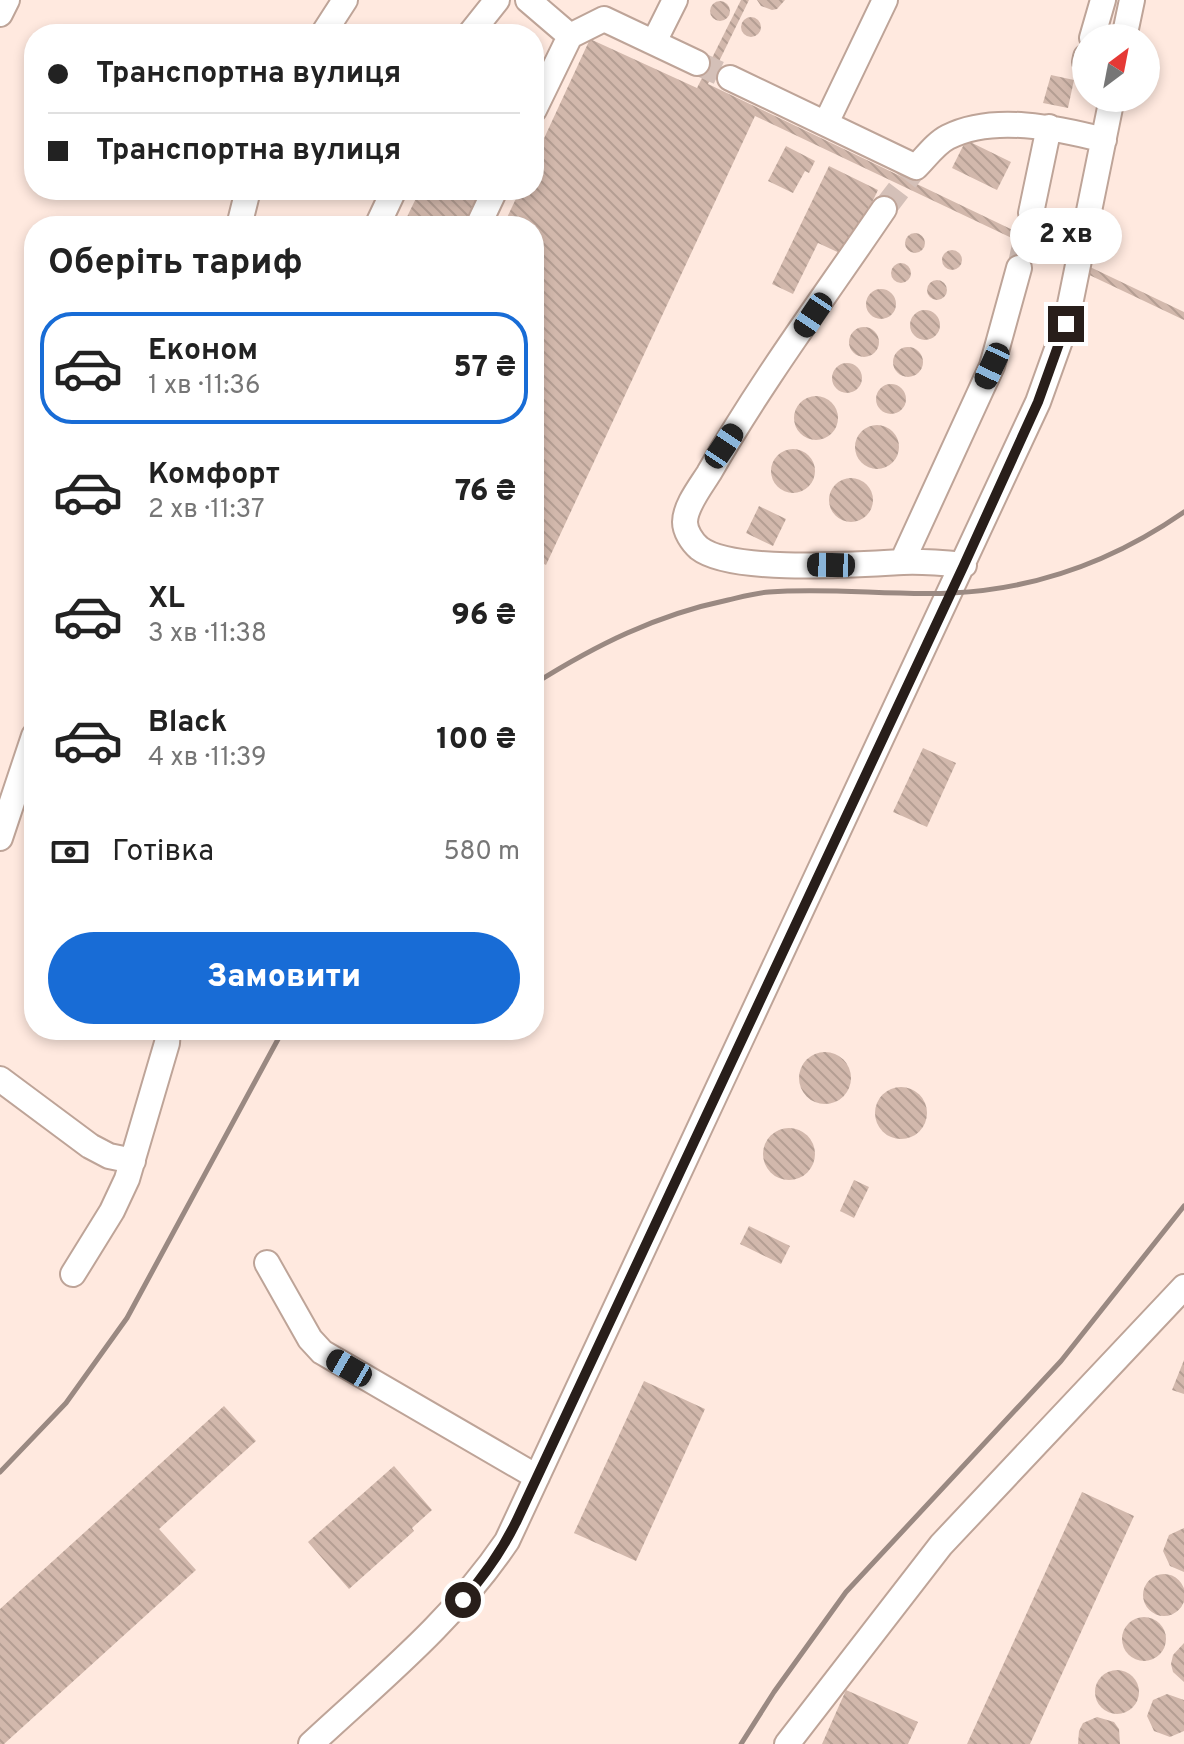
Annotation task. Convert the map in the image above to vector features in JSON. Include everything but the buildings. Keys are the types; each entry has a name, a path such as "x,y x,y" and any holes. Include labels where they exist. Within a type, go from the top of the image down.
{"street":[{"path":"0,14 7,0"},
{"path":"329,24 345,0"},
{"path":"478,24 497,0"},
{"path":"528,0 570,36"},
{"path":"654,42 675,0"},
{"path":"826,123 885,0"},
{"path":"1096,24 1103,0"},
{"path":"1127,24 1132,0"},
{"path":"544,89 570,36 604,19 697,63"},
{"path":"730,78 916,167 947,138 969,130 1006,125 1049,127 1104,140"},
{"path":"311,1744 446,1620 480,1580 507,1541 964,565 1057,354 1082,256 1109,112"},
{"path":"1031,213 1049,127"},
{"path":"884,209 724,446 693,501 685,522 689,537 700,549 720,558 784,564 862,566 902,562 964,565"},
{"path":"902,562 992,366 1019,268"},
{"path":"0,838 24,766"},
{"path":"73,1274 112,1211 133,1161 167,1040"},
{"path":"2,1086 90,1146 109,1156 133,1161"},
{"path":"267,1263 310,1339 322,1352 537,1477"},
{"path":"787,1744 941,1545 1184,1287"}],"tunnel":[{"path":"697,63 730,78"},
{"path":"884,209 916,167"},
{"path":"1019,268 1031,213"}],"railway":[{"path":"544,678 627,633 702,606 769,592 952,593 1014,585 1102,558 1184,512"},
{"path":"0,1472 66,1403 127,1318 278,1040"},
{"path":"741,1744 774,1692 846,1592 1061,1361 1184,1206"}],"route":[{"path":"463,1600 507,1541 517,1520 964,565 1038,402 1066,324"}]}
